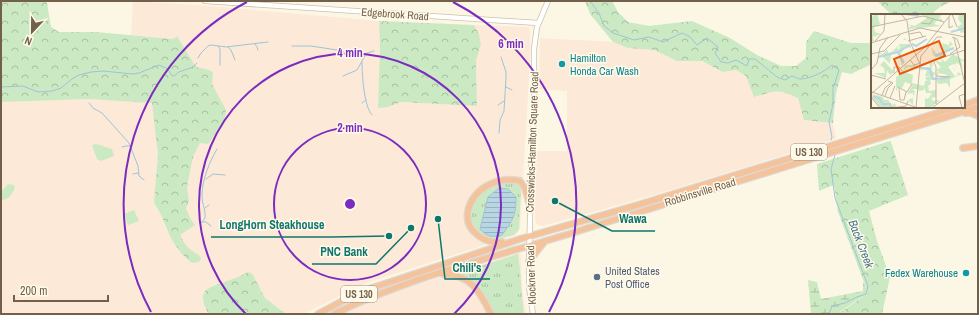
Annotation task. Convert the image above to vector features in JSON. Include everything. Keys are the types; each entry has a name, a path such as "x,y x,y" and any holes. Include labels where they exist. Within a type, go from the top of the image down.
{"highway":[{"path":"965,105 978,100"},
{"name":"Robbinsville Road","path":"334,314 379,294 436,274 978,107"},
{"name":"Robbinsville Road","path":"318,314 348,298 372,288 512,241 607,214 954,108"},
{"path":"959,113 971,113 978,116"},
{"path":"962,148 978,146"},
{"path":"512,241 491,242 480,238 470,226 468,212 470,206 479,192 492,183 513,179 522,182 530,206"},
{"path":"675,200 678,195 698,186"},
{"path":"529,261 546,240"},
{"path":"436,274 456,276 467,280 475,286 481,294 491,314"}],"street":[{"name":"Edgebrook Road","path":"205,1 538,23"},
{"path":"538,23 548,1"},
{"path":"528,22 541,16"},
{"path":"521,22 530,26 535,34"},
{"name":"Crosswicks-Hamilton Square Road","path":"530,236 534,112 534,49 535,34 538,23"},
{"name":"Klockner Road","path":"530,236 529,287 533,314"}],"shaded area":[{"path":"133,1 210,6 379,21 380,47 378,107 388,107 401,102 477,106 476,61 481,44 479,34 474,25 529,27 530,61 520,229 516,235 366,283 303,314 286,314 265,298 253,275 248,272 229,281 216,284 203,293 203,299 208,314 1,314 1,102 89,99 152,102 158,155 154,201 156,208 160,213 165,227 177,249 199,255 190,251 179,235 194,225 186,208 189,201 187,187 193,157 200,143 226,110 206,69 196,67 177,36 173,39 131,35"},
{"path":"540,38 613,42 628,48 654,50 677,61 701,61 723,72 736,70 746,76 755,97 778,91 784,91 798,98 805,120 833,123 836,139 661,193 543,226 538,225 535,221 535,151 567,151 567,91 539,89"},
{"path":"519,253 521,255 522,289 526,314 342,314 380,296"}],"green space":[{"path":"1,1 45,1 47,3 51,27 59,32 96,32 173,39 177,36 196,67 213,72 212,84 226,110 225,119 208,144 200,143 193,157 187,187 189,201 186,208 195,225 180,235 188,247 199,255 201,259 199,262 192,263 181,253 170,236 154,201 158,155 152,103 89,99 1,102"},
{"path":"585,1 612,1 618,12 628,22 649,26 692,21 730,38 757,55 781,66 796,66 806,58 806,42 814,31 851,43 871,43 871,64 851,74 842,72 836,93 833,123 804,120 798,98 781,92 767,93 754,97 746,76 736,70 723,72 702,61 677,61 654,50 628,48 613,42 590,14"},
{"path":"877,1 952,1 940,7 931,14 891,14"},
{"path":"379,21 474,25 479,34 481,44 476,61 477,106 401,102 388,107 378,108 380,47"},
{"path":"890,141 908,195 869,211 877,241 890,277 882,314 840,314 868,293 838,212 834,185 819,191 817,164"},
{"path":"96,144 112,149 114,156 101,161 97,159 92,145"},
{"path":"512,181 518,183 521,188 519,229 514,235 492,240 483,237 474,229 471,220 471,210 476,199 486,189 499,182"},
{"path":"8,184 14,185 15,187 10,195 3,200 1,198 1,192"},
{"path":"134,210 139,221 128,225 124,214"},
{"path":"518,254 524,314 494,314 481,290 470,280 456,274"},
{"path":"248,272 253,275 265,298 286,314 208,314 203,301 205,291 213,286"},
{"path":"808,280 817,282 821,299 863,291 863,281 868,293 841,311 840,314 811,314"}],"water":[{"path":"499,188 508,189 516,197 515,209 511,221 502,235 490,236 480,229 488,197"}],"waterway":[{"name":"Back Creek","path":"590,1 599,13 604,26 613,33 634,40 649,37 663,42 682,33 690,37 697,45 707,38 718,47 715,53 721,62 728,63 736,60 747,66 749,59 755,59 777,77 785,80 792,76 800,79 814,76 832,65 839,70 833,89 833,104 829,122 832,137 831,140"},
{"path":"198,58 201,53 211,45 226,47 268,42"},
{"path":"255,44 258,50"},
{"path":"218,46 220,49 220,65"},
{"path":"292,46 311,46 337,50 358,56 374,51"},
{"path":"228,47 231,50 235,60"},
{"path":"343,76 357,70 366,54"},
{"path":"499,133 500,120 504,111 506,78 506,72 501,57"},
{"path":"362,62 365,98 369,111 372,115"},
{"path":"1,87 23,86 38,92 52,91 61,88 79,75 91,72 103,71 133,74 159,65 168,69 172,76 174,76 179,72 193,67 197,63"},
{"path":"506,87 512,90"},
{"path":"362,103 366,100"},
{"path":"498,105 504,101"},
{"path":"89,103 93,108 102,113 129,143 138,166 139,176 144,180"},
{"path":"122,147 130,146"},
{"path":"201,223 205,218 202,199 203,184 217,149"},
{"name":"Back Creek","path":"829,314 832,306 845,303 866,294 868,286 835,198 831,169 835,155"},
{"path":"133,174 138,173"},
{"path":"206,179 213,174 225,175"},
{"path":"205,208 209,205"},
{"path":"203,222 206,222 211,226"}],"place":[{"name":"Hamilton Honda Car Wash","path":"562,64"},
{"name":"Wawa","path":"555,201"},
{"name":"Chili's","path":"438,219"},
{"name":"PNC Bank","path":"411,228"},
{"name":"LongHorn Steakhouse","path":"389,236"},
{"name":"Fedex Warehouse","path":"966,273"},
{"name":"United States Post Office","path":"597,277"}]}
